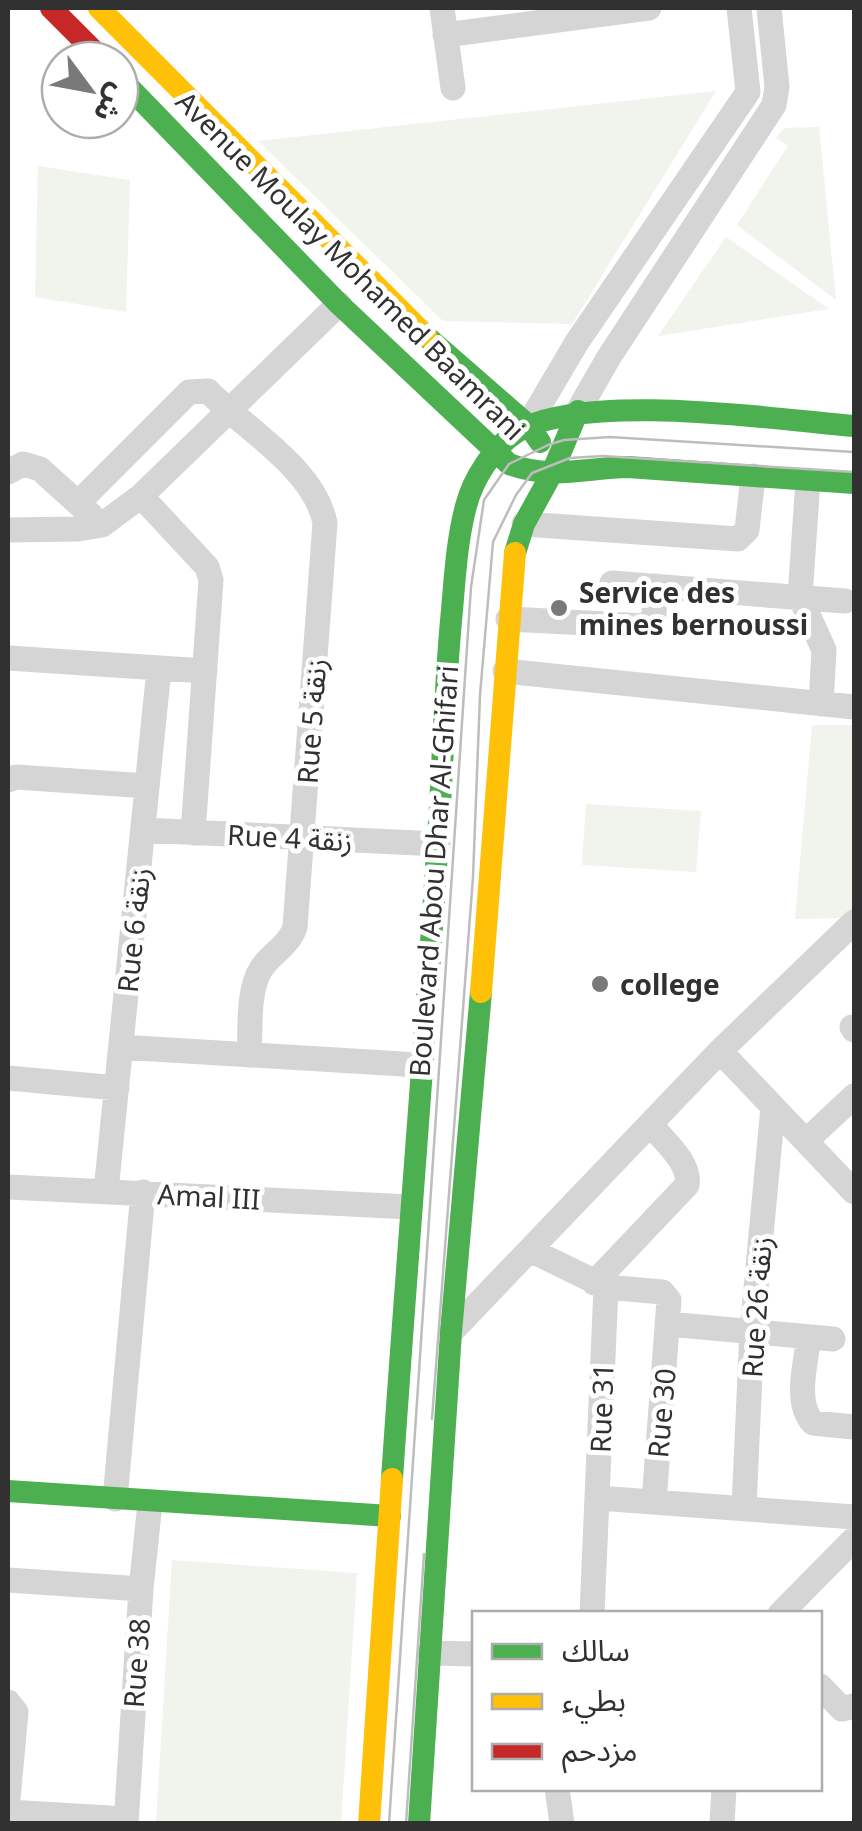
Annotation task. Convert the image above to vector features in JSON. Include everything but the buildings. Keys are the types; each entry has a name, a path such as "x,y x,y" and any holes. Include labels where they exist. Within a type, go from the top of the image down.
{"street":[{"path":"52,8 83,40"},
{"name":"Avenue Moulay Mohamed Baamrani","path":"98,8 428,338 528,425 544,447 551,476"},
{"path":"442,8 453,88"},
{"path":"445,35 649,8"},
{"name":"Boulevard Abou Dhar Al-Ghifari","path":"369,1824 438,844 445,689 456,571 470,492 496,454 528,425 577,342 748,92 739,8"},
{"name":"Boulevard Abou Dhar Al-Ghifari","path":"419,1824 452,1332 513,563 524,524 551,476 578,411 609,357 774,105 777,87 769,8"},
{"name":"Avenue Moulay Mohamed Baamrani","path":"140,99 340,304 508,464 551,476 591,468 628,467 854,484"},
{"path":"8,530 78,530 102,525 141,496 340,304"},
{"name":"Rue 5 زنقة","path":"78,504 190,392 198,389 208,392 307,481 321,503 325,523 295,926 292,936 260,970 254,985 249,1055"},
{"name":"Avenue Moulay Mohamed Baamrani","path":"528,425 578,411 632,411 854,426"},
{"path":"8,472 24,464 40,470 102,525"},
{"path":"524,524 738,539 747,530 753,476"},
{"path":"808,480 800,597 824,650 821,704"},
{"path":"141,496 207,568 212,580 193,832"},
{"path":"612,583 845,601"},
{"path":"508,619 646,626 654,616 655,586"},
{"path":"8,658 205,671"},
{"name":"Rue 6 زنقة","path":"106,1191 159,669"},
{"path":"505,671 854,706"},
{"path":"8,780 16,777 148,786"},
{"name":"Rue 4 زنقة","path":"143,830 438,844"},
{"path":"452,1332 720,1051 854,922"},
{"path":"121,1048 420,1064"},
{"path":"720,1051 854,1192"},
{"path":"8,1078 117,1088"},
{"path":"806,1141 854,1096"},
{"name":"Rue 26 زنقة","path":"744,1507 752,1330 774,1107"},
{"path":"600,1285 687,1186 684,1165 650,1124"},
{"name":"Amal III","path":"8,1187 410,1207"},
{"path":"115,1500 143,1192"},
{"path":"530,1250 600,1285 667,1295 668,1324 821,1338 802,1400 805,1413 813,1423 854,1427"},
{"name":"Rue 31","path":"592,1611 598,1498 600,1285"},
{"name":"Rue 30","path":"654,1502 668,1324"},
{"path":"8,1491 390,1516"},
{"path":"598,1498 854,1517"},
{"name":"Rue 38","path":"126,1821 150,1502"},
{"path":"783,1611 854,1540"},
{"path":"8,1580 141,1589"},
{"path":"430,1652 472,1654"},
{"path":"822,1688 842,1708 854,1706"},
{"path":"8,1702 16,1712 8,1798"},
{"path":"558,1791 562,1824"},
{"path":"722,1824 724,1791"},
{"path":"8,1812 126,1821"}],"shaded area":[{"path":"716,91 572,324 443,321 258,141"},
{"path":"819,127 836,300 737,225 788,146 776,138 784,128"},
{"path":"38,166 130,180 126,312 35,297"},
{"path":"726,237 829,309 658,336"},
{"path":"812,725 854,725 854,909 843,918 795,919"},
{"path":"586,804 701,811 696,872 582,865"},
{"path":"172,1560 357,1573 341,1823 156,1823"}],"tram line":[{"path":"389,1824 471,587 484,500 509,464 564,440 610,437 854,452"},
{"path":"432,1419 473,877 480,695 493,542 516,495 532,473 570,458 603,456 854,472"},
{"path":"406,1824 424,1554"}],"traffic: fast":[{"path":"140,99 339,304 509,464 554,472 628,467 854,483"},
{"path":"426,336 528,425 540,442"},
{"path":"515,553 524,524 551,475 578,411"},
{"path":"392,1479 449,640 458,545 474,485 492,455 517,432 547,420 586,413 680,411 854,426"},
{"path":"419,1824 451,1332 481,992"},
{"path":"8,1491 390,1516"}],"traffic: slow":[{"path":"99,8 426,336"},
{"path":"481,992 515,553"},
{"path":"369,1824 392,1479"}],"traffic: jam":[{"path":"51,8 83,40"}],"place":[{"name":"Service des mines bernoussi","path":"559,608"},
{"name":"college","path":"600,984"}]}
